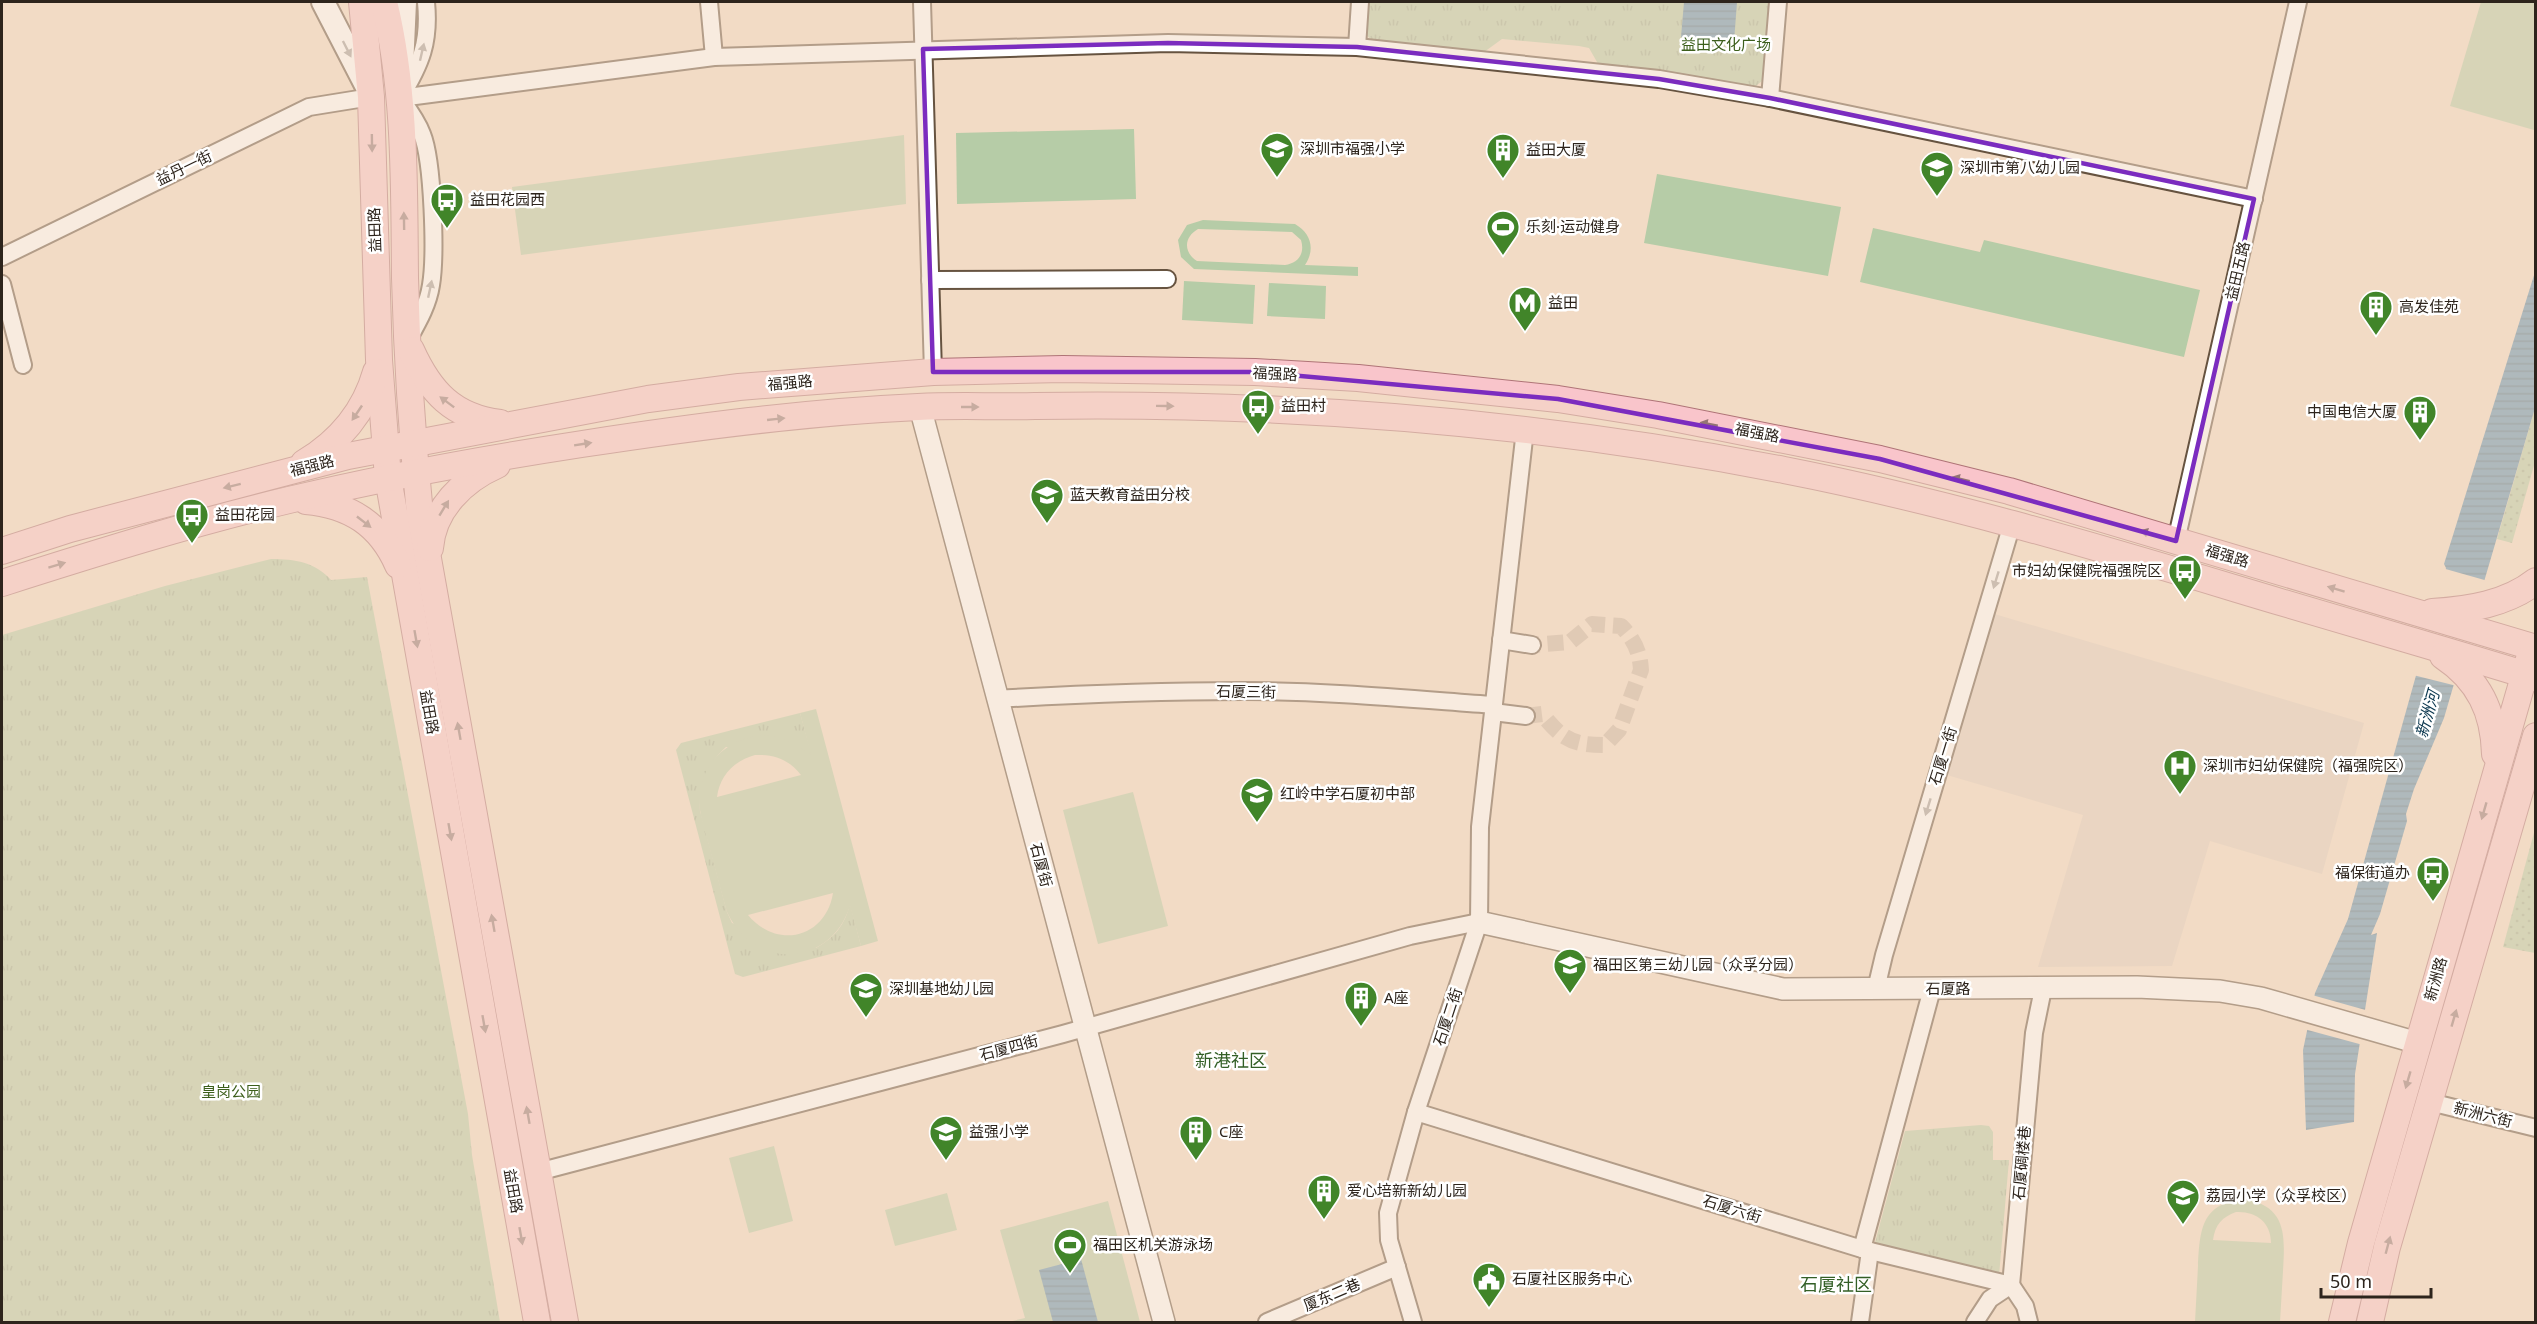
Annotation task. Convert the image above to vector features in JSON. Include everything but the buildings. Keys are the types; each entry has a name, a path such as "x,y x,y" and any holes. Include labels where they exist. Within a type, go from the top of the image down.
{"main road":[{"name":"益田路","path":"323,2 371,97"},
{"name":"益田路","path":"362,2 371,97 379,360 388,478 537,1323"},
{"name":"益田路","path":"384,2 391,29 400,98"},
{"name":"益田路","path":"405,2 400,98 407,342 420,514 565,1323"},
{"path":"407,342 430,386 445,402 483,420 500,423 522,422"},
{"path":"289,471 330,444 349,425 360,411 372,386 379,360"},
{"name":"福强路","path":"2,551 70,529 289,471 385,449 648,399 728,389 933,372 1161,369 1256,372 1358,378 1558,399 1658,414 1880,459 2009,491 2487,634 2534,644"},
{"name":"福强路","path":"2,583 195,524 388,478 525,453 694,428 920,407 1215,407 1372,414 1525,430 1654,447 1784,470 1919,499 2012,524 2530,676"},
{"path":"429,564 431,537 450,499 467,482 525,453"},
{"path":"290,500 337,505 360,518 379,534 393,554 406,582"},
{"path":"2403,609 2470,608 2518,595 2535,581"},
{"name":"新洲路","path":"2342,1323 2361,1243 2492,783 2530,676 2534,644"},
{"path":"2431,648 2459,668 2476,686 2487,707 2493,729 2495,755 2492,783"},
{"name":"新洲路","path":"2370,1323 2387,1246 2530,765 2535,736"}],"street":[{"path":"400,98 419,67 426,36 426,2"},
{"path":"709,2 714,57"},
{"path":"921,2 933,372"},
{"path":"1357,47 1360,2"},
{"path":"1770,98 1778,2"},
{"name":"益田五路","path":"2176,541 2298,2"},
{"path":"400,98 714,57 1168,43 1357,47 1659,79 1770,98 2254,199"},
{"name":"益丹一街","path":"2,257 309,107 371,97"},
{"path":"930,280 1167,279"},
{"path":"2,284 24,365"},
{"name":"石厦街","path":"920,407 1164,1323"},
{"name":"石厦二街","path":"1413,1323 1389,1240 1388,1213 1416,1112 1479,922 1480,827 1525,430"},
{"name":"石厦一街","path":"1876,989 1887,944 2012,524"},
{"path":"1501,640 1532,645"},
{"name":"石厦三街","path":"997,699 1121,692 1246,691 1370,696 1493,709 1526,716"},
{"name":"石厦路","path":"1479,922 1783,989 2168,987 2220,991 2261,998 2418,1043"},
{"name":"石厦四街","path":"538,1172 1085,1028 1410,936 1479,922"},
{"path":"1860,1323 1866,1250 1932,989"},
{"name":"石厦碉楼巷","path":"2011,1285 2034,1033 2043,989"},
{"name":"新洲六街","path":"2430,1102 2535,1128"},
{"name":"石厦六街","path":"1416,1112 1866,1250 2011,1285"},
{"name":"厦东二巷","path":"1267,1323 1396,1267"},
{"path":"1975,1323 1990,1299 2011,1285 2025,1306 2029,1323"}],"highlighted area":[{"path":"1168,43 1357,47 1659,79 1770,98 2254,199 2176,541 1880,459 1558,399 1255,372 933,372 923,49"}],"shaded area":[{"name":"深圳市妇幼保健院（福强院区）","path":"1991,613 2364,723 2322,874 2210,841 2172,966 2038,967 2083,815 1947,775"}],"green space":[{"name":"益田文化广场","path":"1363,2 1773,2 1768,76 1750,91 1601,69 1589,48 1579,46 1502,39 1480,55 1374,43 1361,29"},
{"path":"2481,2 2535,2 2534,130 2450,106"},
{"path":"1134,129 1136,199 957,204 956,133"},
{"path":"904,135 906,204 521,255 512,187"},
{"path":"1657,174 1841,207 1828,276 1644,243"},
{"path":"1203,220 1295,224 1305,233 1310,243 1310,254 1305,265 1358,267 1358,276 1194,269 1181,257 1178,240 1187,225","holes":["1198,229 1292,232 1301,240 1302,249 1297,260 1285,265 1197,261 1187,249 1190,236"]},
{"path":"1873,228 1980,252 1984,240 2200,290 2184,357 1860,282"},
{"path":"1184,281 1255,285 1253,324 1182,320"},
{"path":"1269,283 1326,286 1325,319 1267,316"},
{"path":"2535,408 2535,462 2512,543 2497,539"},
{"name":"皇岗公园","path":"271,559 311,565 331,580 367,577 468,1114 472,1155 500,1322 2,1322 2,635 165,586"},
{"path":"816,709 878,941 861,946 850,906 840,926 826,941 809,951 791,954 773,952 755,945 739,931 727,912 702,820 699,798 709,767 724,750 744,739 754,736 780,738 811,755 800,713","holes":["755,755 781,759 792,765 801,775 717,797 721,782 729,770","833,893 829,908 821,920 811,929 799,934 773,933 760,926 748,915"]},
{"path":"800,713 812,756 726,747 709,768 701,793 700,811 732,923 816,948 838,930 850,904 861,946 743,977 735,974 676,750 681,743"},
{"path":"1133,792 1168,926 1098,944 1063,810"},
{"path":"2535,829 2535,953 2503,947"},
{"path":"1989,1126 1993,1132 1993,1160 2009,1160 1999,1276 1874,1246 1905,1131"},
{"path":"774,1146 793,1221 749,1233 729,1158"},
{"path":"947,1193 957,1230 895,1246 885,1210"},
{"path":"2245,1199 2259,1203 2276,1216 2280,1224 2284,1258 2280,1322 2195,1322 2202,1230 2211,1212 2230,1202","holes":["2236,1212 2243,1212 2261,1219 2268,1229 2271,1243 2213,1240 2215,1230 2223,1219"]},
{"name":"福田区机关游泳场","path":"1108,1201 1140,1322 1008,1322 1025,1318 1000,1230"}],"water":[{"path":"1684,2 1737,2 1734,42 1681,37"},
{"name":"新洲河","path":"2535,272 2535,408 2444,718 2414,789 2380,914 2371,935 2377,933 2355,1074 2354,1122 2306,1130 2303,1050 2315,993 2348,919 2446,568 2444,564"},
{"name":"福田区机关游泳场","path":"1081,1259 1098,1322 1053,1322 1039,1270"}],"pier":[{"path":"2442,568 2488,581 2457,686 2413,675"},
{"path":"2312,995 2369,1011 2363,1045 2304,1029"}],"tunnel":[{"path":"1526,716 1542,714 1562,735 1569,739 1584,744 1605,745 1619,730 1641,670 1636,646 1621,626 1592,624 1570,642 1532,645"}],"place":[{"name":"深圳市福强小学","path":"1277,178"},
{"name":"益田大厦","path":"1503,179"},
{"name":"深圳市第八幼儿园","path":"1937,197"},
{"name":"益田花园西","path":"447,229"},
{"name":"乐刻·运动健身","path":"1503,256"},
{"name":"益田","path":"1525,332"},
{"name":"高发佳苑","path":"2376,336"},
{"name":"益田村","path":"1258,435"},
{"name":"中国电信大厦","path":"2420,441"},
{"name":"蓝天教育益田分校","path":"1047,524"},
{"name":"益田花园","path":"192,544"},
{"name":"市妇幼保健院福强院区","path":"2185,600"},
{"name":"深圳市妇幼保健院（福强院区）","path":"2180,795"},
{"name":"红岭中学石厦初中部","path":"1257,823"},
{"name":"福保街道办","path":"2433,902"},
{"name":"福田区第三幼儿园（众孚分园）","path":"1570,994"},
{"name":"深圳基地幼儿园","path":"866,1018"},
{"name":"A座","path":"1361,1027"},
{"name":"益强小学","path":"946,1161"},
{"name":"C座","path":"1196,1161"},
{"name":"爱心培新新幼儿园","path":"1324,1220"},
{"name":"荔园小学（众孚校区）","path":"2183,1225"},
{"name":"福田区机关游泳场","path":"1070,1274"},
{"name":"石厦社区服务中心","path":"1489,1308"}],"district":[{"name":"新港社区","path":"1231,1061"},
{"name":"石厦社区","path":"1836,1285"}]}
